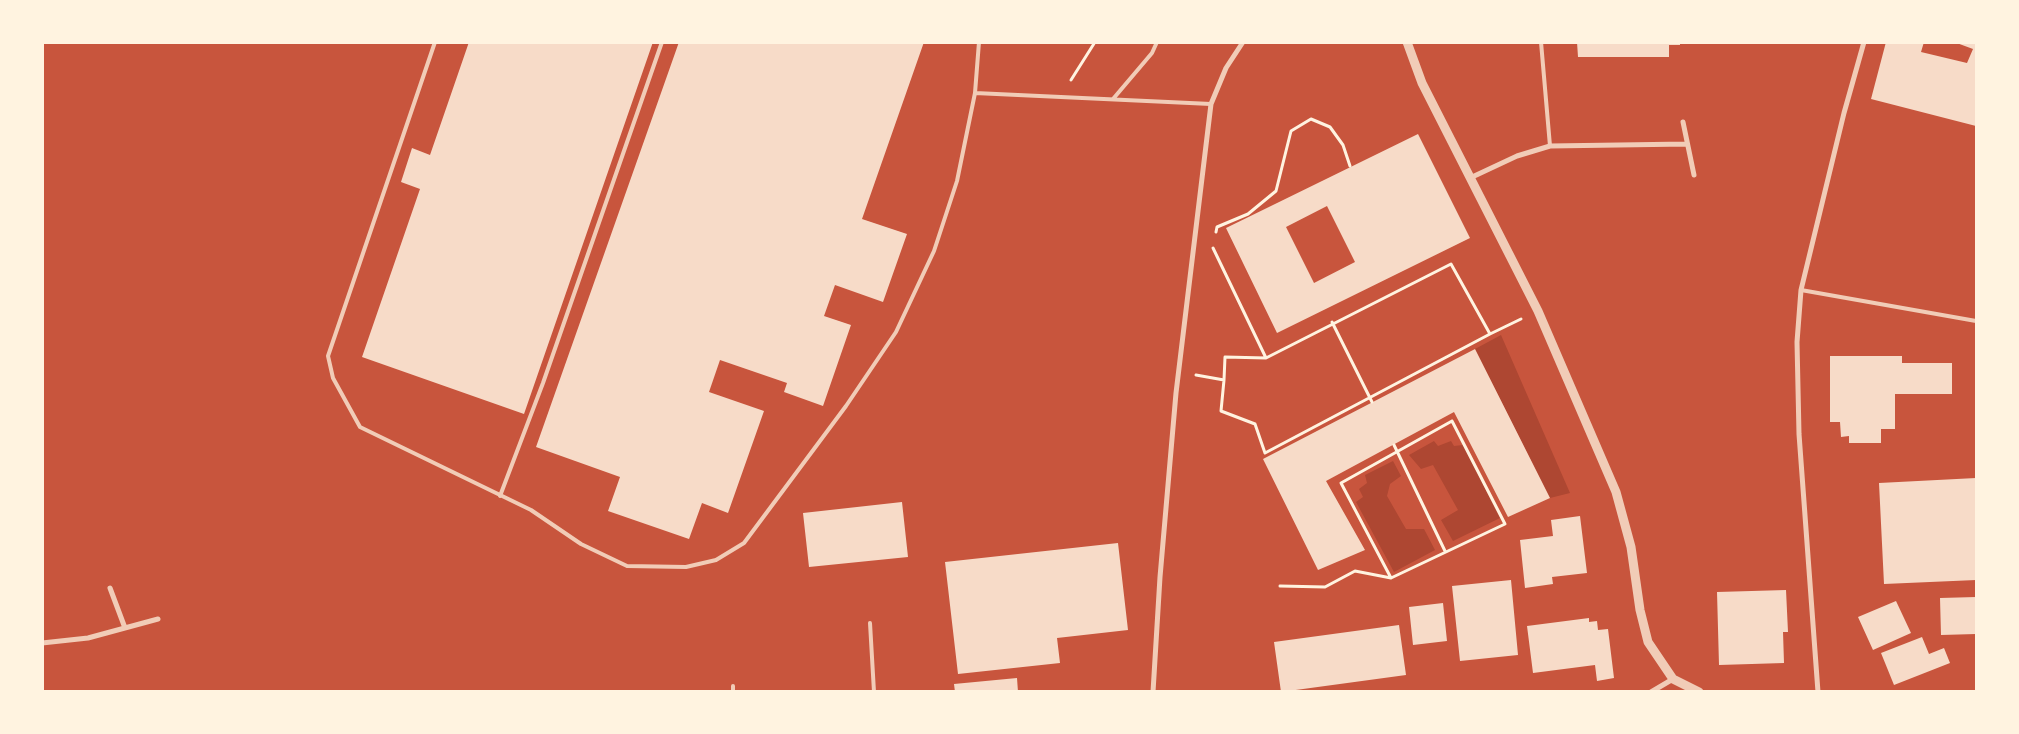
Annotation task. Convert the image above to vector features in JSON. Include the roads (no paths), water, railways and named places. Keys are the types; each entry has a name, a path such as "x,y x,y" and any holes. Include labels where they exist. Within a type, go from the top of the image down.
{"street":[{"path":"1153,692 1160,577 1179,373 1211,104 1226,68 1243,42"},
{"path":"1406,42 1422,82 1538,311 1616,492 1631,547 1640,610 1648,642 1673,679 1699,692"},
{"path":"1818,692 1799,434 1797,342 1801,290 1844,113 1864,42"},
{"path":"1683,122 1694,175"},
{"path":"1470,178 1517,156 1550,146 1687,144"},
{"path":"110,588 125,628"},
{"path":"42,643 88,638 158,619"},
{"path":"1651,692 1673,679"}],"lane":[{"path":"435,42 328,356 333,378 360,426 531,510 581,544 627,566 686,567 716,560 744,543 846,406 896,332 937,242 957,181 975,93 979,42"},
{"path":"500,496 543,383 662,42"},
{"path":"1113,99 1152,53 1157,42"},
{"path":"1541,42 1550,146"},
{"path":"975,93 1211,104"},
{"path":"1801,290 1976,321"},
{"path":"870,623 874,692"},
{"path":"732,692 733,686"}]}
